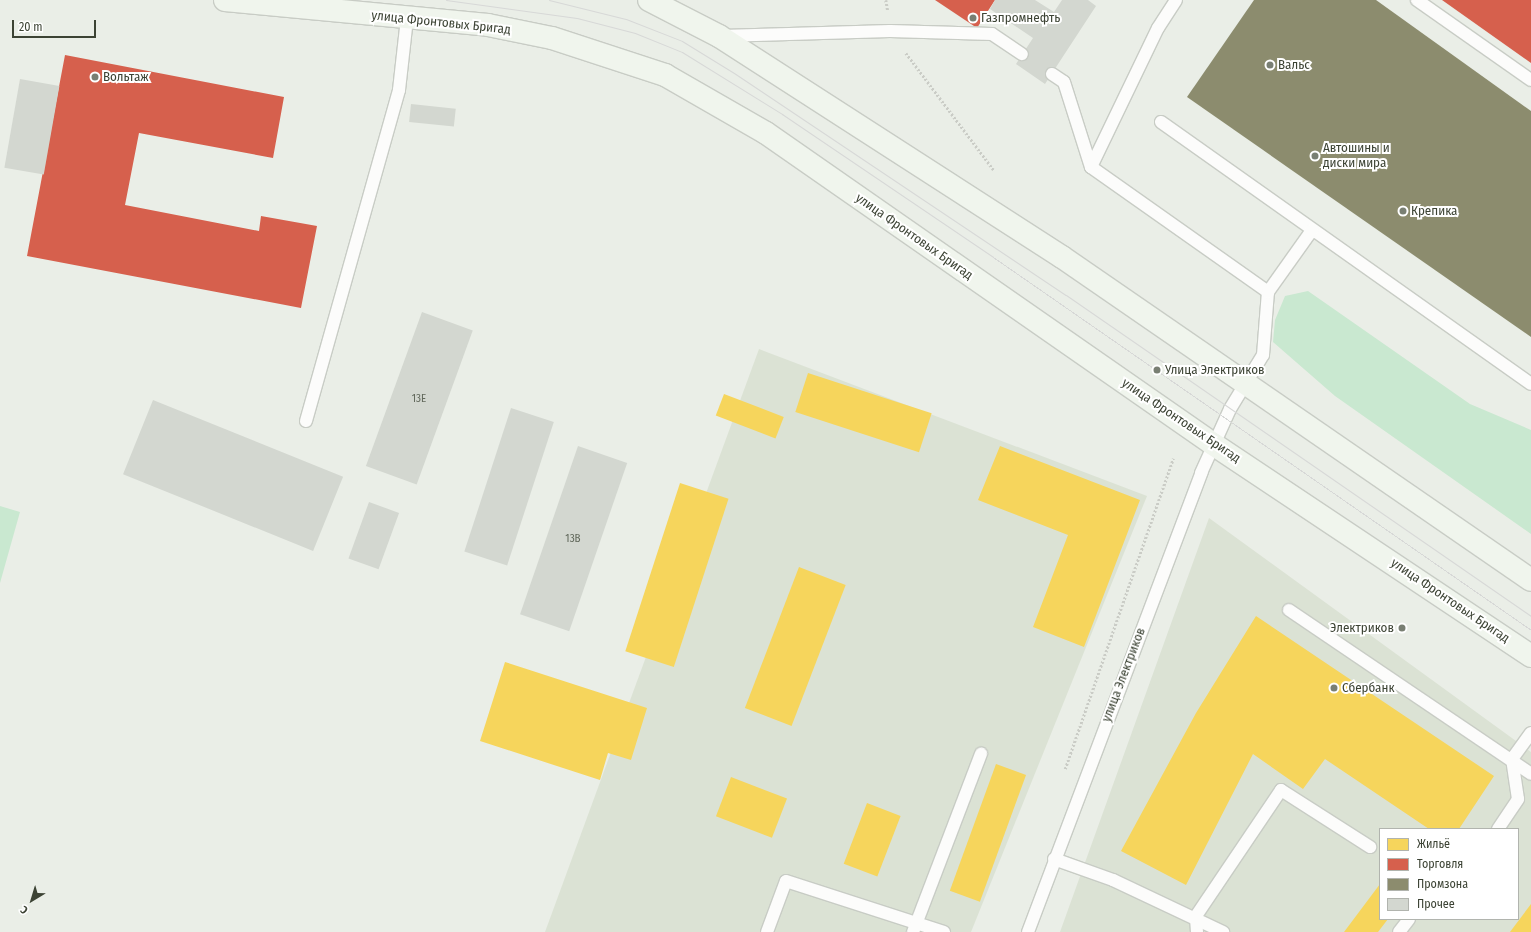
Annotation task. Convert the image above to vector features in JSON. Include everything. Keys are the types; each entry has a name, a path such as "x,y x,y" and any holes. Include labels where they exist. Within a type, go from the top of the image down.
{"main road":[{"name":"улица Фронтовых Бригад","path":"225,0 407,19 488,25 552,38 658,73 706,97 766,134 1213,444 1531,656"},
{"path":"649,0 719,36 1062,257 1531,580"}],"lane":[{"path":"1092,167 1158,28 1176,0"},
{"path":"1417,0 1531,80"},
{"path":"306,421 399,90 407,19"},
{"path":"719,36 890,31 992,34 1022,54"},
{"path":"1052,74 1064,82 1092,167 1268,292 1312,230"},
{"path":"1161,122 1531,384"},
{"name":"улица Электриков","path":"1028,932 1054,858 1213,444 1225,420 1263,355 1268,292"},
{"path":"1289,610 1512,759 1531,774"},
{"path":"1499,828 1518,799 1512,759 1531,733"},
{"path":"915,927 981,754"},
{"path":"1197,932 1196,916 1281,790 1370,848"},
{"path":"1054,858 1196,916 1223,932"},
{"path":"767,932 786,880 915,927 944,932"},
{"path":"1400,932 1408,920"}],"path":[{"path":"890,31 994,170"},
{"path":"1064,774 1173,458"}],"shaded area":[{"path":"759,349 1147,496 971,932 545,932"},
{"path":"1209,518 1531,752 1531,932 1060,932"}],"green space":[{"path":"1308,291 1470,404 1531,430 1531,534 1335,396 1273,342 1275,320 1285,296"},
{"path":"0,506 20,512 0,583"}],"building: Жильё":[{"path":"808,373 932,413 919,452 795,412"},
{"path":"724,394 784,417 776,438 716,415"},
{"path":"1000,446 1140,500 1084,647 1033,627 1068,535 978,500"},
{"path":"680,483 729,499 674,667 625,651"},
{"path":"799,567 846,585 792,726 745,708"},
{"path":"1256,616 1494,776 1460,828 1428,828 1325,759 1303,789 1253,754 1186,885 1121,851 1196,713"},
{"path":"505,662 647,708 631,760 608,753 600,780 480,741"},
{"path":"996,764 1026,775 980,902 950,891"},
{"path":"731,777 787,799 772,838 716,816"},
{"path":"867,803 901,816 877,877 844,864"},
{"path":"1379,885 1379,920 1387,920 1378,932 1344,932"},
{"path":"1531,904 1531,932 1510,932"}],"building: Торговля":[{"name":"Газпромнефть","path":"935,0 995,0 977,28"},
{"path":"1442,0 1531,0 1531,63"},
{"path":"65,55 284,97 273,158 139,133 125,205 259,231 261,216 317,226 301,308 27,256"}],"building: Промзона":[{"path":"1254,0 1376,0 1531,111 1531,337 1187,97"}],"building: Прочее":[{"path":"995,0 1035,0 1054,12 1062,0 1088,0 1096,6 1045,84 1016,64 1033,38 990,9"},
{"path":"20,79 59,86 44,175 4,168"},
{"path":"411,104 456,109 454,127 409,122"},
{"path":"422,312 473,330 417,485 366,466"},
{"path":"153,400 343,477 313,551 123,474"},
{"path":"511,408 554,422 507,566 464,552"},
{"path":"578,446 627,463 569,631 520,614"},
{"path":"369,502 399,513 379,569 348,558"}],"tram line":[{"path":"446,0 577,18 635,33 682,52 782,114 993,257 1531,630"},
{"path":"549,0 626,19 682,41 734,73 1066,295 1531,616"}],"place":[{"name":"Газпромнефть","path":"973,18"},
{"name":"Вальс","path":"1270,65"},
{"name":"Вольтаж","path":"95,77"},
{"name":"Автошины и диски мира","path":"1315,156"},
{"name":"Крепика","path":"1403,211"},
{"name":"Улица Электриков","path":"1157,370"},
{"name":"Электриков","path":"1402,628"},
{"name":"Сбербанк","path":"1334,688"}]}
